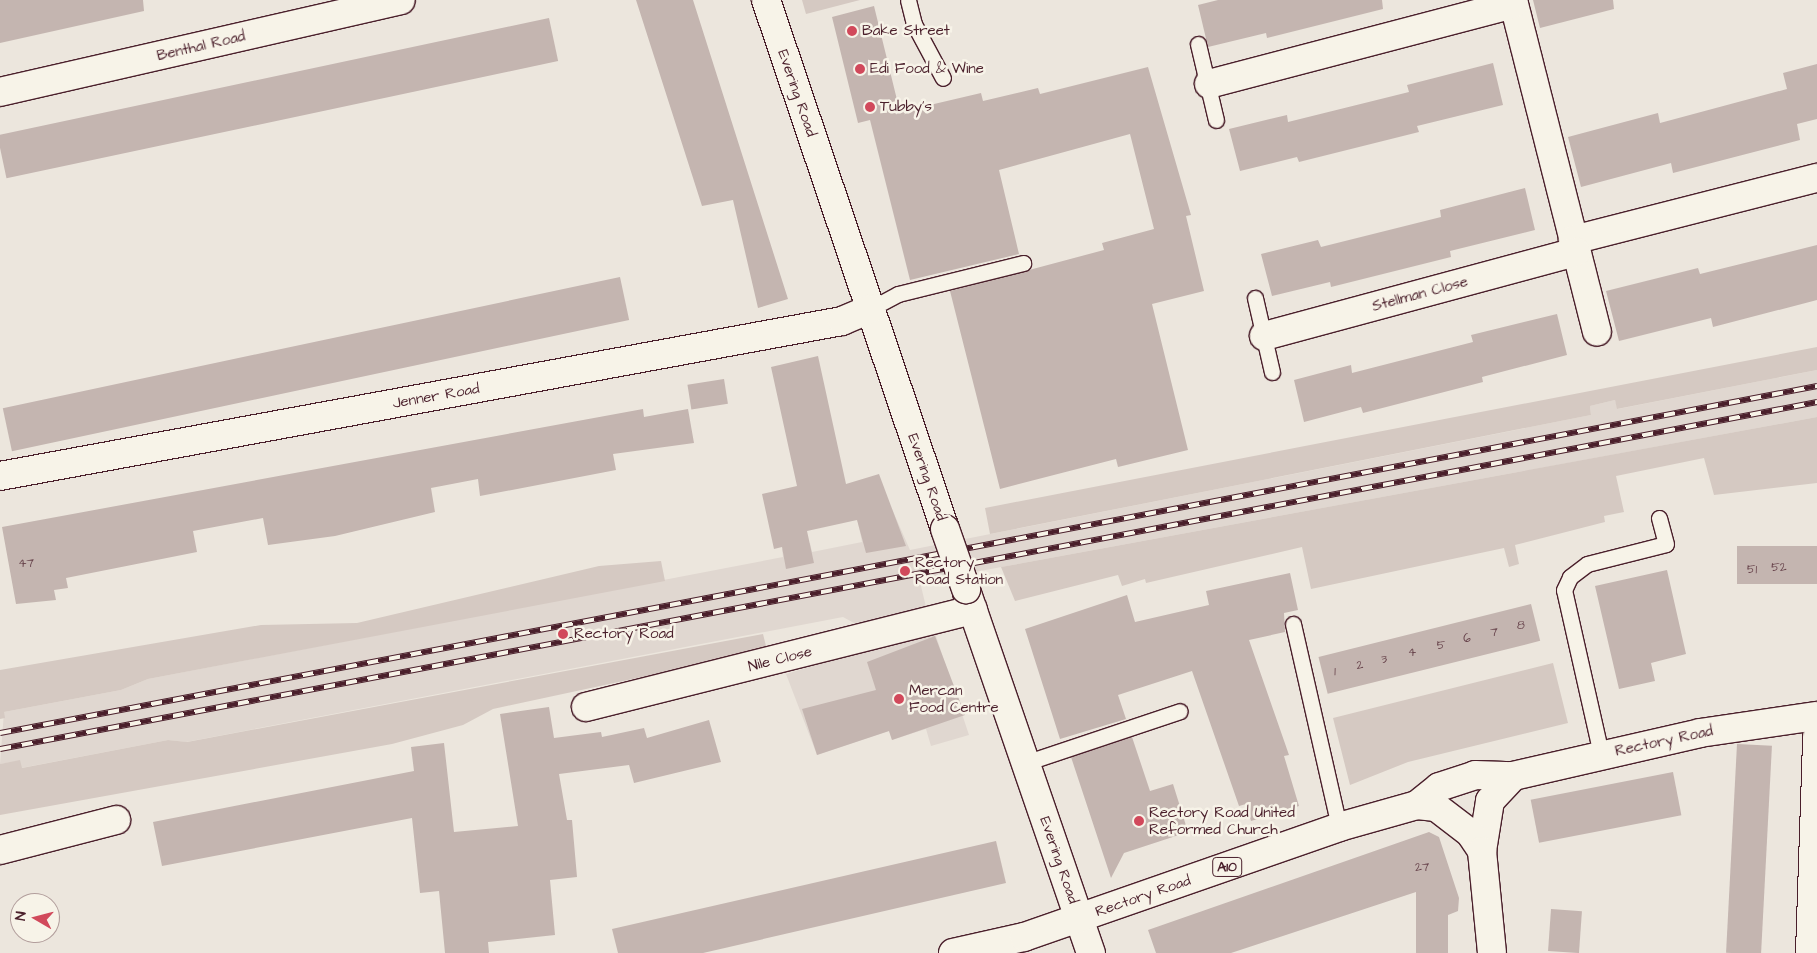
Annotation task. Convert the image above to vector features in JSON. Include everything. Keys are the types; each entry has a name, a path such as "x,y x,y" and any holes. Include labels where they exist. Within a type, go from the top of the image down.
{"main road":[{"name":"Benthal Road","path":"0,92 401,0"},
{"name":"Evering Road","path":"766,0 969,600 1091,953"},
{"path":"1209,84 1513,2 1597,332"},
{"name":"Stellman Close","path":"1264,336 1817,178"},
{"name":"Jenner Road","path":"0,476 832,323 870,308"},
{"name":"Nile Close","path":"586,707 969,600"},
{"name":"Rectory Road","path":"953,953 1024,937 1339,827 1417,805 1452,781 1475,776 1512,776 1700,732 1817,716"},
{"path":"1810,953 1817,737"},
{"path":"1492,953 1482,851 1490,801 1512,776"},
{"name":"Rectory Road","path":"1417,805 1436,807 1470,833 1482,851"},
{"path":"0,850 116,820"}],"lane":[{"path":"908,0 914,24 943,78"},
{"path":"1198,44 1216,120"},
{"path":"870,308 898,294 1023,263"},
{"path":"1256,298 1272,372"},
{"path":"1601,754 1564,590 1570,576 1587,564 1666,544 1659,518"},
{"path":"1293,624 1339,827"},
{"path":"1025,763 1180,711"}],"shaded area":[{"path":"802,0 860,0 806,14"},
{"path":"1817,347 1817,370 1617,409 1615,400 1590,406 1591,415 990,534 985,508"},
{"path":"1817,370 1817,417 920,582 927,611 854,623 843,617 186,742 168,740 21,768 19,761 0,764 4,712 121,690 148,679 783,557 782,549 810,543 812,552 862,542 857,518 892,509 910,550 1591,415 1590,406 1615,400 1618,409"},
{"path":"1817,417 1817,483 1714,495 1704,458 1616,476 1624,512 1604,516 1605,522 1515,545 1519,564 1509,567 1504,548 1311,589 1302,547 1146,583 1145,579 1122,586 1118,575 1015,601 1001,567"},
{"path":"661,561 665,581 148,679 121,690 4,712 5,718 0,719 0,670 261,625 357,623 599,566"},
{"name":"Mercan Food Centre","path":"934,630 969,735 931,746 926,729 892,740 889,731 817,755 786,674"},
{"path":"763,634 767,650 493,709 463,725 392,744 0,815 0,764 20,760 22,768 168,740 187,742"},
{"path":"1553,663 1568,723 1408,762 1350,785 1333,718"}],"building":[{"path":"0,0 143,0 144,11 0,43"},
{"path":"636,0 693,0 788,299 758,308 733,200 702,206"},
{"path":"1218,0 1382,0 1383,9 1267,38 1266,33 1208,47 1198,5"},
{"path":"1533,0 1613,0 1614,9 1540,28"},
{"path":"874,6 900,112 981,93 983,101 1038,88 1040,94 1148,67 1191,215 1186,216 1204,291 1152,304 1188,450 1118,467 1116,459 1000,489 950,291 1104,250 1102,243 1154,229 1130,134 999,170 1019,254 910,280 870,120 858,123 832,17"},
{"path":"549,18 558,61 6,178 0,148 0,135"},
{"path":"1493,63 1503,105 1417,126 1419,132 1299,162 1297,157 1240,171 1229,129 1287,115 1288,122 1409,92 1407,85"},
{"path":"1817,64 1817,119 1797,124 1800,140 1673,173 1671,163 1581,187 1568,137 1658,113 1660,123 1787,89 1783,73"},
{"path":"1525,188 1535,230 1450,251 1451,257 1331,287 1330,282 1272,296 1261,254 1318,240 1321,247 1441,217 1440,210"},
{"path":"1817,245 1817,300 1713,327 1711,318 1619,341 1606,291 1698,268 1700,274"},
{"path":"620,277 629,320 12,451 3,408"},
{"path":"1557,314 1567,355 1482,377 1483,382 1363,413 1361,407 1304,422 1294,380 1351,365 1352,373 1473,342 1471,335"},
{"path":"818,356 846,484 879,474 906,546 866,553 857,520 807,531 814,563 786,569 782,547 774,549 762,494 797,486 771,367"},
{"path":"724,379 728,404 691,409 687,385"},
{"path":"643,409 644,417 688,409 694,443 613,454 616,470 480,496 478,479 431,488 435,512 335,536 268,545 263,518 193,531 197,552 66,578 68,588 54,590 56,600 16,604 2,527"},
{"path":"1737,546 1817,546 1817,584 1737,584"},
{"path":"1667,570 1686,654 1651,663 1655,681 1619,689 1595,586"},
{"path":"1290,573 1298,610 1284,613 1285,632 1249,640 1289,755 1284,756 1299,806 1251,821 1246,804 1239,806 1192,671 1118,695 1126,719 1060,739 1025,629 1127,595 1135,622 1209,605 1206,591"},
{"path":"1531,604 1540,641 1328,694 1319,657"},
{"name":"Mercan Food Centre","path":"935,636 965,715 892,740 889,731 817,755 802,709 876,690 867,662"},
{"path":"549,707 554,738 601,732 602,737 644,728 647,738 709,720 721,762 634,783 629,765 559,774 567,820 572,820 577,877 550,880 555,935 488,942 489,953 445,953 439,891 420,893 412,818 162,866 153,822 414,771 411,747 444,743 454,832 518,826 500,714"},
{"path":"1132,737 1150,791 1173,784 1188,832 1124,853 1111,878 1071,757"},
{"path":"1737,744 1772,746 1761,953 1726,953"},
{"path":"1673,772 1681,815 1539,843 1531,800"},
{"path":"1429,832 1439,837 1459,898 1458,911 1448,915 1448,953 1416,953 1416,892 1231,953 1156,953 1148,930"},
{"path":"996,841 1006,883 703,953 618,953 612,929"},
{"path":"1551,909 1582,911 1579,953 1548,951"}],"railway":[{"path":"0,733 1817,386"},
{"path":"0,749 1817,402"}],"place":[{"name":"Bake Street","path":"852,31"},
{"name":"Edi Food & Wine","path":"860,69"},
{"name":"Tubby's","path":"870,107"},
{"name":"Rectory Road Station","path":"905,571"},
{"name":"Rectory Road","path":"563,634"},
{"name":"Mercan Food Centre","path":"899,699"},
{"name":"Rectory Road United Reformed Church","path":"1139,821"}]}
